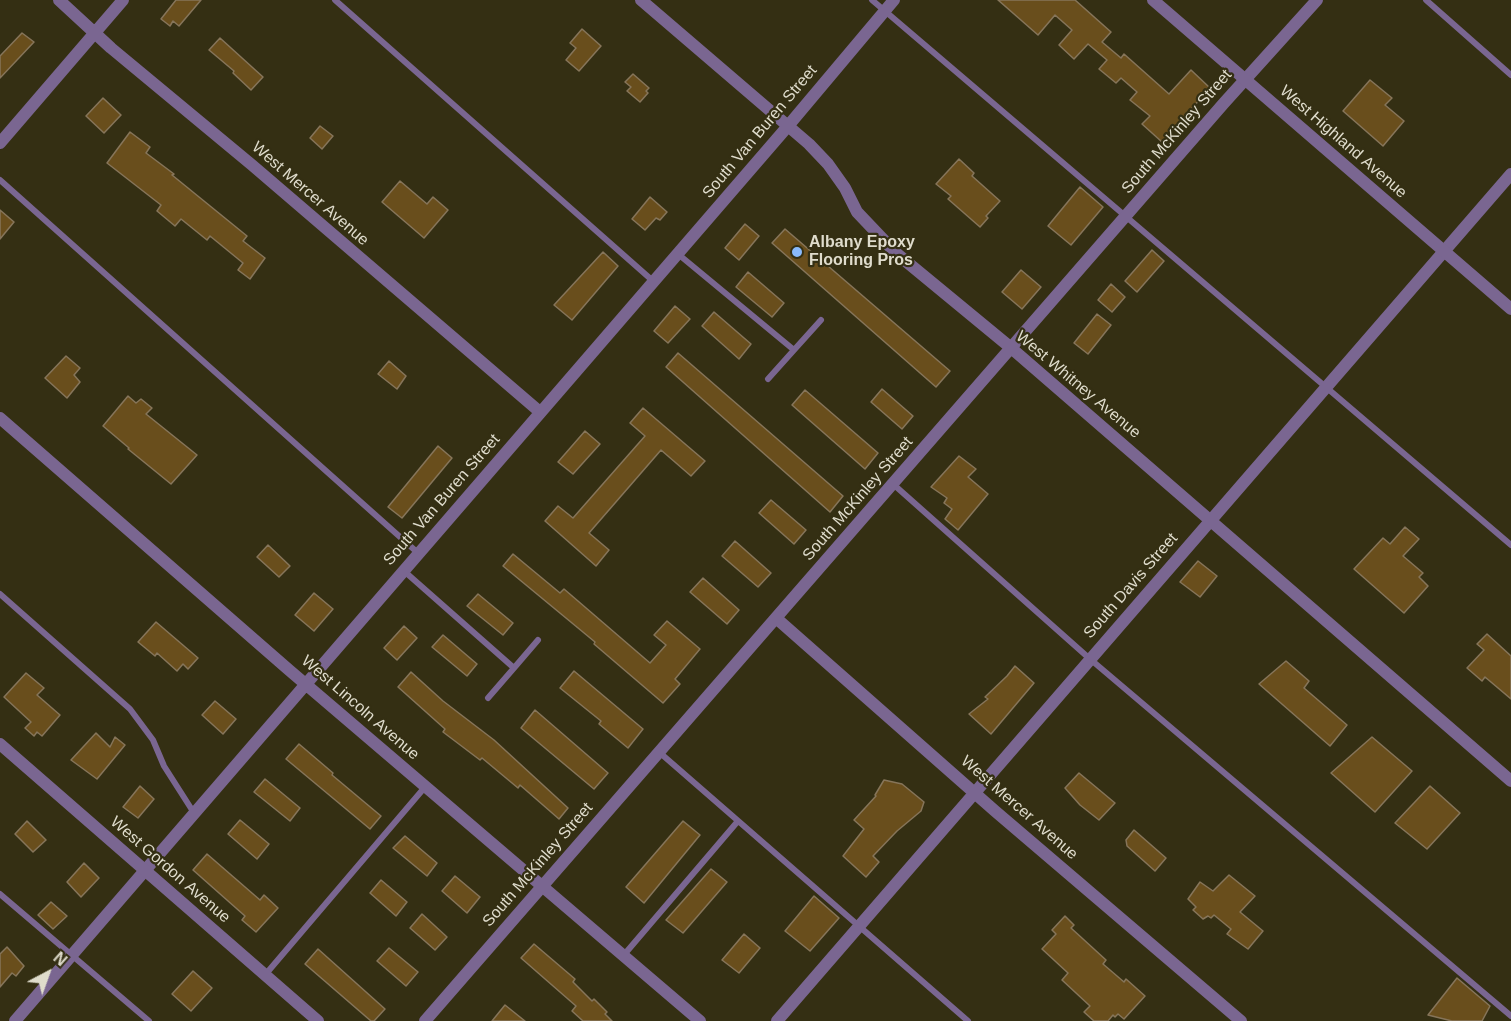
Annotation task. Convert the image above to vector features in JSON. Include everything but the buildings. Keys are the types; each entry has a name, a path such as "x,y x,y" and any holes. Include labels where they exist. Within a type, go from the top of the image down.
{"street":[{"name":"West Mercer Avenue","path":"59,0 540,412"},
{"path":"0,142 123,0"},
{"name":"West Whitney Avenue","path":"641,0 809,144 828,164 845,188 857,212 896,253 1010,347 1511,781"},
{"name":"South Van Buren Street","path":"15,1021 788,126 894,0"},
{"name":"West Highland Avenue","path":"1153,0 1511,309"},
{"name":"South McKinley Street","path":"425,1021 1010,347 1317,0"},
{"name":"South Davis Street","path":"777,1021 1511,174"},
{"name":"West Lincoln Avenue","path":"0,418 700,1021"},
{"name":"West Mercer Avenue","path":"776,618 1241,1021"},
{"name":"West Gordon Avenue","path":"0,744 318,1021"}],"lane":[{"path":"334,0 654,281"},
{"path":"872,0 1511,545"},
{"path":"1425,0 1511,75"},
{"path":"0,180 418,553"},
{"path":"677,254 794,350"},
{"path":"768,379 821,320"},
{"path":"893,484 1090,659 1511,1016"},
{"path":"403,570 514,668"},
{"path":"0,594 130,709 153,740 164,766 194,814"},
{"path":"488,698 538,640"},
{"path":"659,752 968,1021"},
{"path":"265,975 426,787"},
{"path":"622,956 738,821"},
{"path":"0,894 148,1021"}],"place":[{"name":"Albany Epoxy Flooring Pros","path":"797,252"}]}
